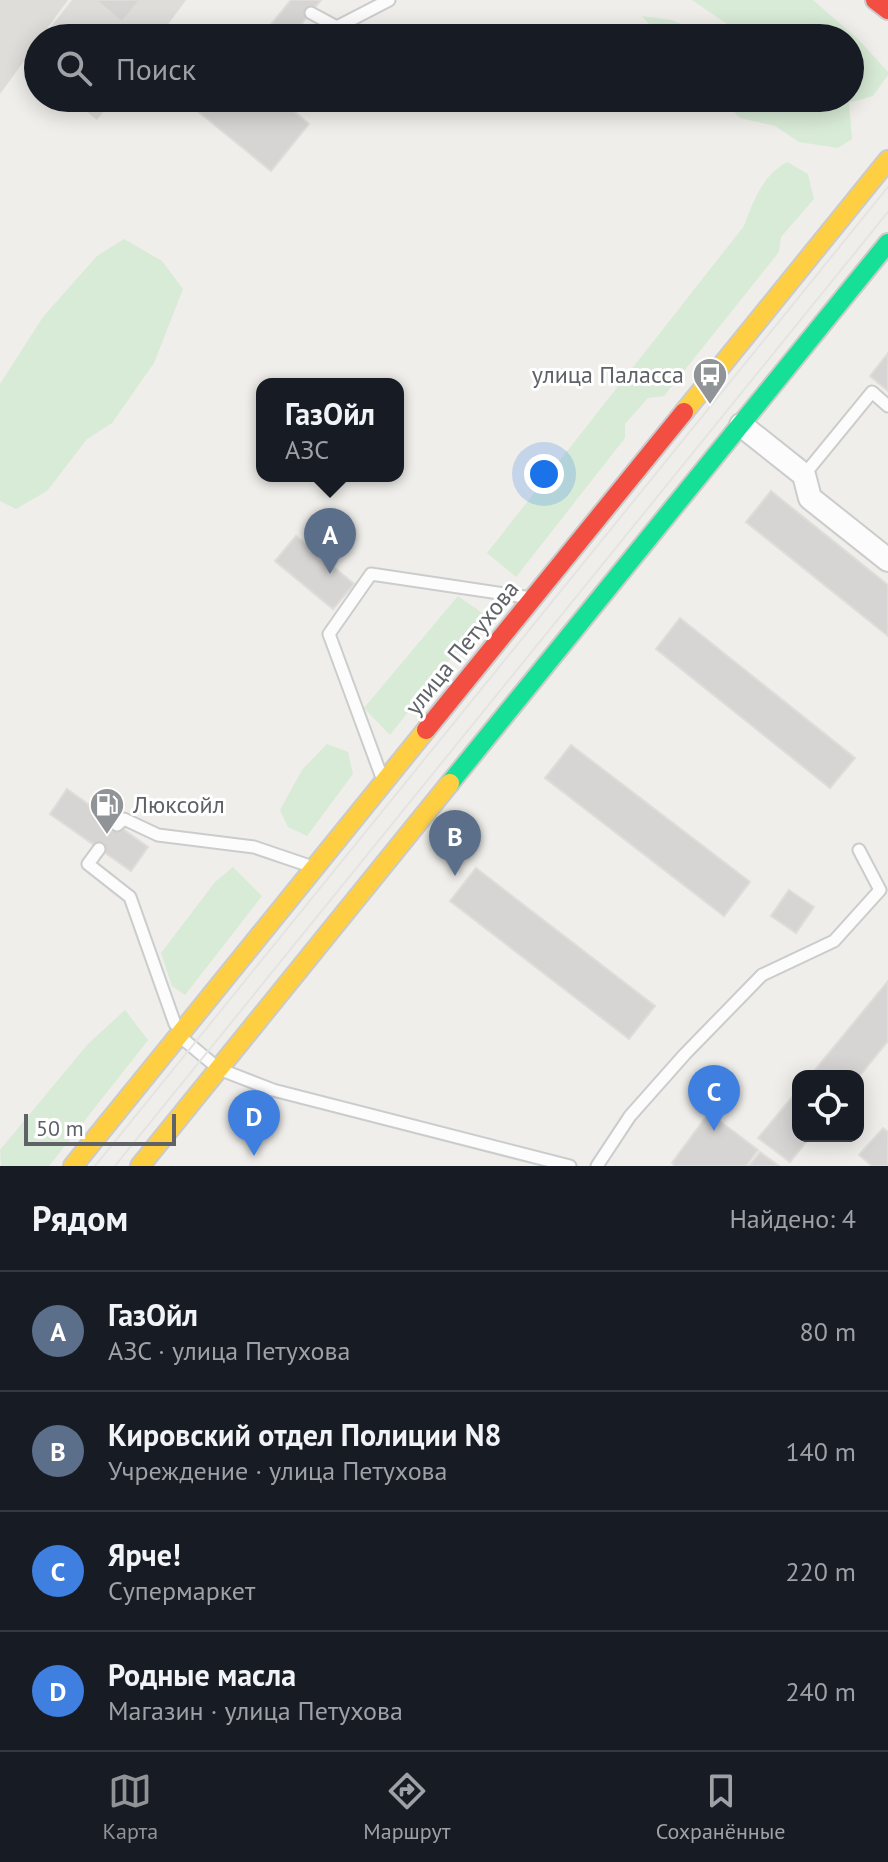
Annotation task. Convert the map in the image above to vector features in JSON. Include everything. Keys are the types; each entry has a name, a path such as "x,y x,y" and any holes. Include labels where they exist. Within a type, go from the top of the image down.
{"main road":[{"path":"875,0 888,10"},
{"name":"улица Петухова","path":"73,1166 888,160"},
{"path":"140,1166 888,243"}],"street":[{"path":"741,425 804,475 810,498 888,560"}],"lane":[{"path":"343,24 389,0"},
{"path":"311,13 331,24"},
{"path":"804,475 872,392 888,406"},
{"path":"384,783 329,634 371,574 533,598"},
{"path":"117,825 124,819 158,835 254,847 315,868"},
{"path":"99,849 88,864 130,897 179,1036 219,1069 273,1090 570,1166"},
{"path":"597,1166 630,1116 762,975 834,941 880,890 859,850"}],"shaded area":[{"path":"0,0 68,0 50,24 24,24 24,61 0,94"},
{"path":"72,0 186,0 168,24 53,24"},
{"path":"87,112 103,112 97,120"}],"green space":[{"path":"692,0 813,0 841,24 727,24"},
{"path":"642,16 681,24 649,24"},
{"path":"864,46 888,72 873,96 864,99"},
{"path":"734,112 850,112 852,139 838,148 799,142 775,126 740,118"},
{"path":"787,162 808,174 814,199 781,237 779,252 664,396 648,398 625,424 625,438 516,577 487,553 744,226 755,198 771,174"},
{"path":"124,239 162,261 183,289 154,363 112,423 87,439 47,491 16,509 0,501 0,384 43,317 97,256"},
{"path":"458,596 485,615 390,735 364,708"},
{"path":"327,744 348,752 353,774 307,836 288,827 280,810 302,770"},
{"path":"233,867 262,896 185,995 172,986 161,953 215,882"},
{"path":"125,1010 148,1040 49,1166 1,1166 0,1150 87,1045"}],"building":[{"path":"96,0 140,0 122,22"},
{"path":"291,0 321,0 301,24 271,24"},
{"path":"199,112 295,112 309,124 271,171"},
{"path":"888,353 888,391 870,376"},
{"path":"771,491 888,585 888,636 746,522"},
{"path":"296,536 354,584 333,609 275,561"},
{"path":"680,618 855,758 830,788 656,649"},
{"path":"571,745 750,882 724,916 545,778"},
{"name":"Люксойл","path":"67,789 148,847 131,871 50,814"},
{"path":"476,868 655,1006 629,1039 450,901"},
{"path":"789,890 814,907 796,933 771,916"},
{"path":"888,981 888,1041 864,1071 815,1070"},
{"path":"792,1097 792,1142 806,1142 790,1162 758,1138"},
{"path":"709,1113 758,1150 746,1166 675,1166 672,1163"},
{"path":"883,1128 888,1132 888,1166 872,1166 859,1155"},
{"path":"760,1152 779,1166 749,1166"}],"tram line":[{"path":"95,1166 888,187"},
{"path":"115,1166 888,212"}],"traffic: fast":[{"path":"450,783 888,243"}],"traffic: slow":[{"path":"684,412 888,160"},
{"path":"73,1166 426,730"},
{"path":"140,1166 450,783"}],"traffic: jam":[{"path":"875,0 888,10"},
{"path":"426,730 684,412"}],"place":[{"name":"улица Паласса","path":"710,406"},
{"name":"ГазОйл","path":"330,574"},
{"name":"Люксойл","path":"107,836"},
{"name":"Кировский отдел Полиции N8","path":"455,876"},
{"name":"Ярче!","path":"714,1131"},
{"name":"Родные масла","path":"254,1156"}]}
